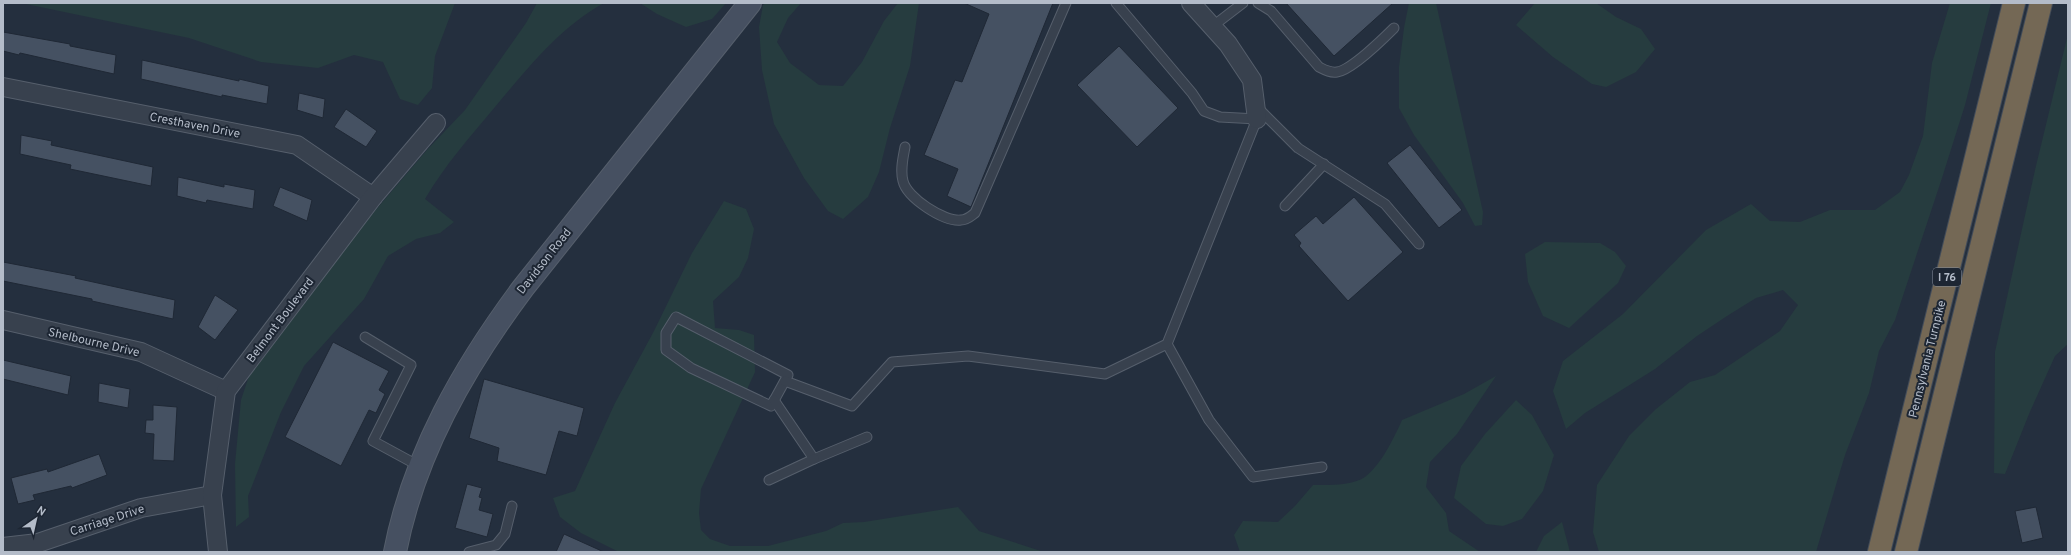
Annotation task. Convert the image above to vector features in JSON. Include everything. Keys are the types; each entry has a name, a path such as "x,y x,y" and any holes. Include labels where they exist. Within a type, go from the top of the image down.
{"highway":[{"name":"Pennsylvania Turnpike","path":"1879,552 2014,3"},
{"name":"I 76","path":"1906,552 2041,3"}],"street":[{"name":"Davidson Road","path":"398,552 419,466 455,388 490,332 522,288 750,3"},
{"path":"1191,3 1228,44 1252,80 1256,112"},
{"name":"Cresthaven Drive","path":"3,87 297,145 373,196"},
{"name":"Belmont Boulevard","path":"218,552 212,495 226,391 373,196 436,123"},
{"name":"Shelbourne Drive","path":"3,320 141,352 226,391"},
{"name":"Carriage Drive","path":"3,547 38,543 141,508 212,495"}],"lane":[{"path":"905,147 902,170 903,182 908,192 915,200 950,219 961,220 975,213 1066,3"},
{"path":"1116,3 1192,93 1204,111 1220,117 1256,112 1298,148 1385,204 1419,244"},
{"path":"1213,26 1243,3"},
{"path":"1258,3 1271,11 1319,67 1328,72 1338,72 1367,53 1394,28"},
{"path":"785,381 852,406 892,362 968,356 1105,374 1167,344 1256,112"},
{"path":"1285,206 1324,164"},
{"path":"676,317 788,375 774,400 771,406 691,368 666,350 666,333 676,317"},
{"path":"365,337 411,364 373,441 419,466"},
{"path":"1167,344 1209,420 1253,477 1322,467"},
{"path":"774,400 814,459"},
{"path":"769,480 867,437"},
{"path":"469,552 496,545 505,534 512,506"}],"green space":[{"path":"21,3 455,3 435,56 432,88 418,105 400,99 383,62 354,55 318,68 261,62 189,38"},
{"path":"537,3 604,3 573,24 545,50 519,78 441,175 425,199 454,222 440,233 416,239 388,256 364,299 304,366 281,412 248,496 249,517 236,527 235,464 241,400 251,370 339,253 426,151 465,110 526,23"},
{"path":"640,3 726,3 712,19 686,27 657,14"},
{"path":"766,3 801,3 788,18 777,42 790,63 819,85 843,86 862,62 884,21 898,3 919,3 910,66 890,128 879,172 868,197 843,219 828,211 804,178 774,124 762,70 759,27 763,5"},
{"path":"1409,3 1436,3 1483,212 1482,225 1475,226 1463,203 1414,135 1399,108 1399,67"},
{"path":"1535,3 1596,3 1616,17 1641,29 1655,49 1636,72 1606,87 1592,84 1553,57 1516,25"},
{"path":"1950,3 1991,3 1965,105 1942,178 1895,320 1879,351 1869,393 1845,455 1816,552 1599,552 1593,532 1597,485 1629,436 1656,409 1690,382 1715,375 1780,331 1798,305 1783,290 1756,298 1697,336 1655,369 1585,413 1566,429 1553,391 1563,361 1623,314 1706,230 1751,204 1770,221 1800,222 1830,210 1875,210 1900,192 1909,175 1923,136 1932,63"},
{"path":"2068,34 2068,344 2055,356 2029,414 2005,474 1994,473 1995,352 2035,170"},
{"path":"724,201 746,209 754,229 748,258 739,277 713,301 715,328 739,330 754,335 755,372 701,489 699,513 701,530 710,539 730,546 768,546 826,531 843,523 864,522 958,507 979,531 1044,552 619,552 581,533 560,517 553,498 575,491 615,403 654,331 692,253"},
{"path":"1545,242 1600,243 1615,252 1626,266 1618,283 1569,328 1543,316 1528,282 1525,254"},
{"path":"1496,376 1457,434 1430,462 1426,487 1446,513 1449,531 1480,552 1240,552 1234,535 1243,521 1278,522 1295,506 1313,485 1333,485 1360,480 1371,472 1382,458 1402,420 1464,394"},
{"path":"1516,400 1532,415 1554,455 1543,491 1522,519 1503,526 1486,524 1454,498 1461,466 1485,434"},
{"path":"1562,522 1570,552 1536,552 1544,536"}],"building":[{"path":"964,3 1053,3 971,207 947,196 958,169 924,155 955,80 962,82 989,14"},
{"path":"1286,3 1393,3 1334,56"},
{"path":"3,32 70,44 70,46 116,55 114,74 20,53 19,55 3,51"},
{"path":"1119,46 1178,108 1137,147 1077,85"},
{"path":"142,60 269,86 267,104 222,95 222,97 141,79"},
{"path":"299,93 325,99 323,118 297,110"},
{"path":"346,109 377,131 366,147 334,127"},
{"path":"21,135 52,141 51,145 153,167 151,186 70,169 71,165 20,154"},
{"path":"1410,145 1462,210 1439,228 1387,163"},
{"path":"178,177 224,187 224,184 255,190 253,209 207,200 206,203 177,196"},
{"path":"280,187 312,200 307,221 273,206"},
{"path":"1354,197 1403,252 1348,301 1299,246 1301,243 1294,235 1316,216 1323,224"},
{"path":"3,262 76,276 75,278 175,300 173,319 92,301 92,299 3,281"},
{"path":"215,295 238,310 215,340 198,327"},
{"path":"333,342 389,371 379,390 385,394 376,413 369,410 341,466 285,437"},
{"path":"3,360 71,376 68,395 3,379"},
{"path":"484,379 584,408 577,436 559,431 546,475 497,461 499,448 469,438"},
{"path":"99,383 130,389 128,408 98,402"},
{"path":"153,405 177,407 174,461 153,460 154,434 145,433 146,420 153,420"},
{"path":"99,454 107,475 72,488 71,486 33,495 35,500 18,504 11,478 47,469 48,472"},
{"path":"467,484 482,488 479,497 482,498 479,510 493,514 487,537 455,528"},
{"path":"2036,507 2043,538 2022,543 2015,511"},
{"path":"564,534 604,552 556,552"}]}
